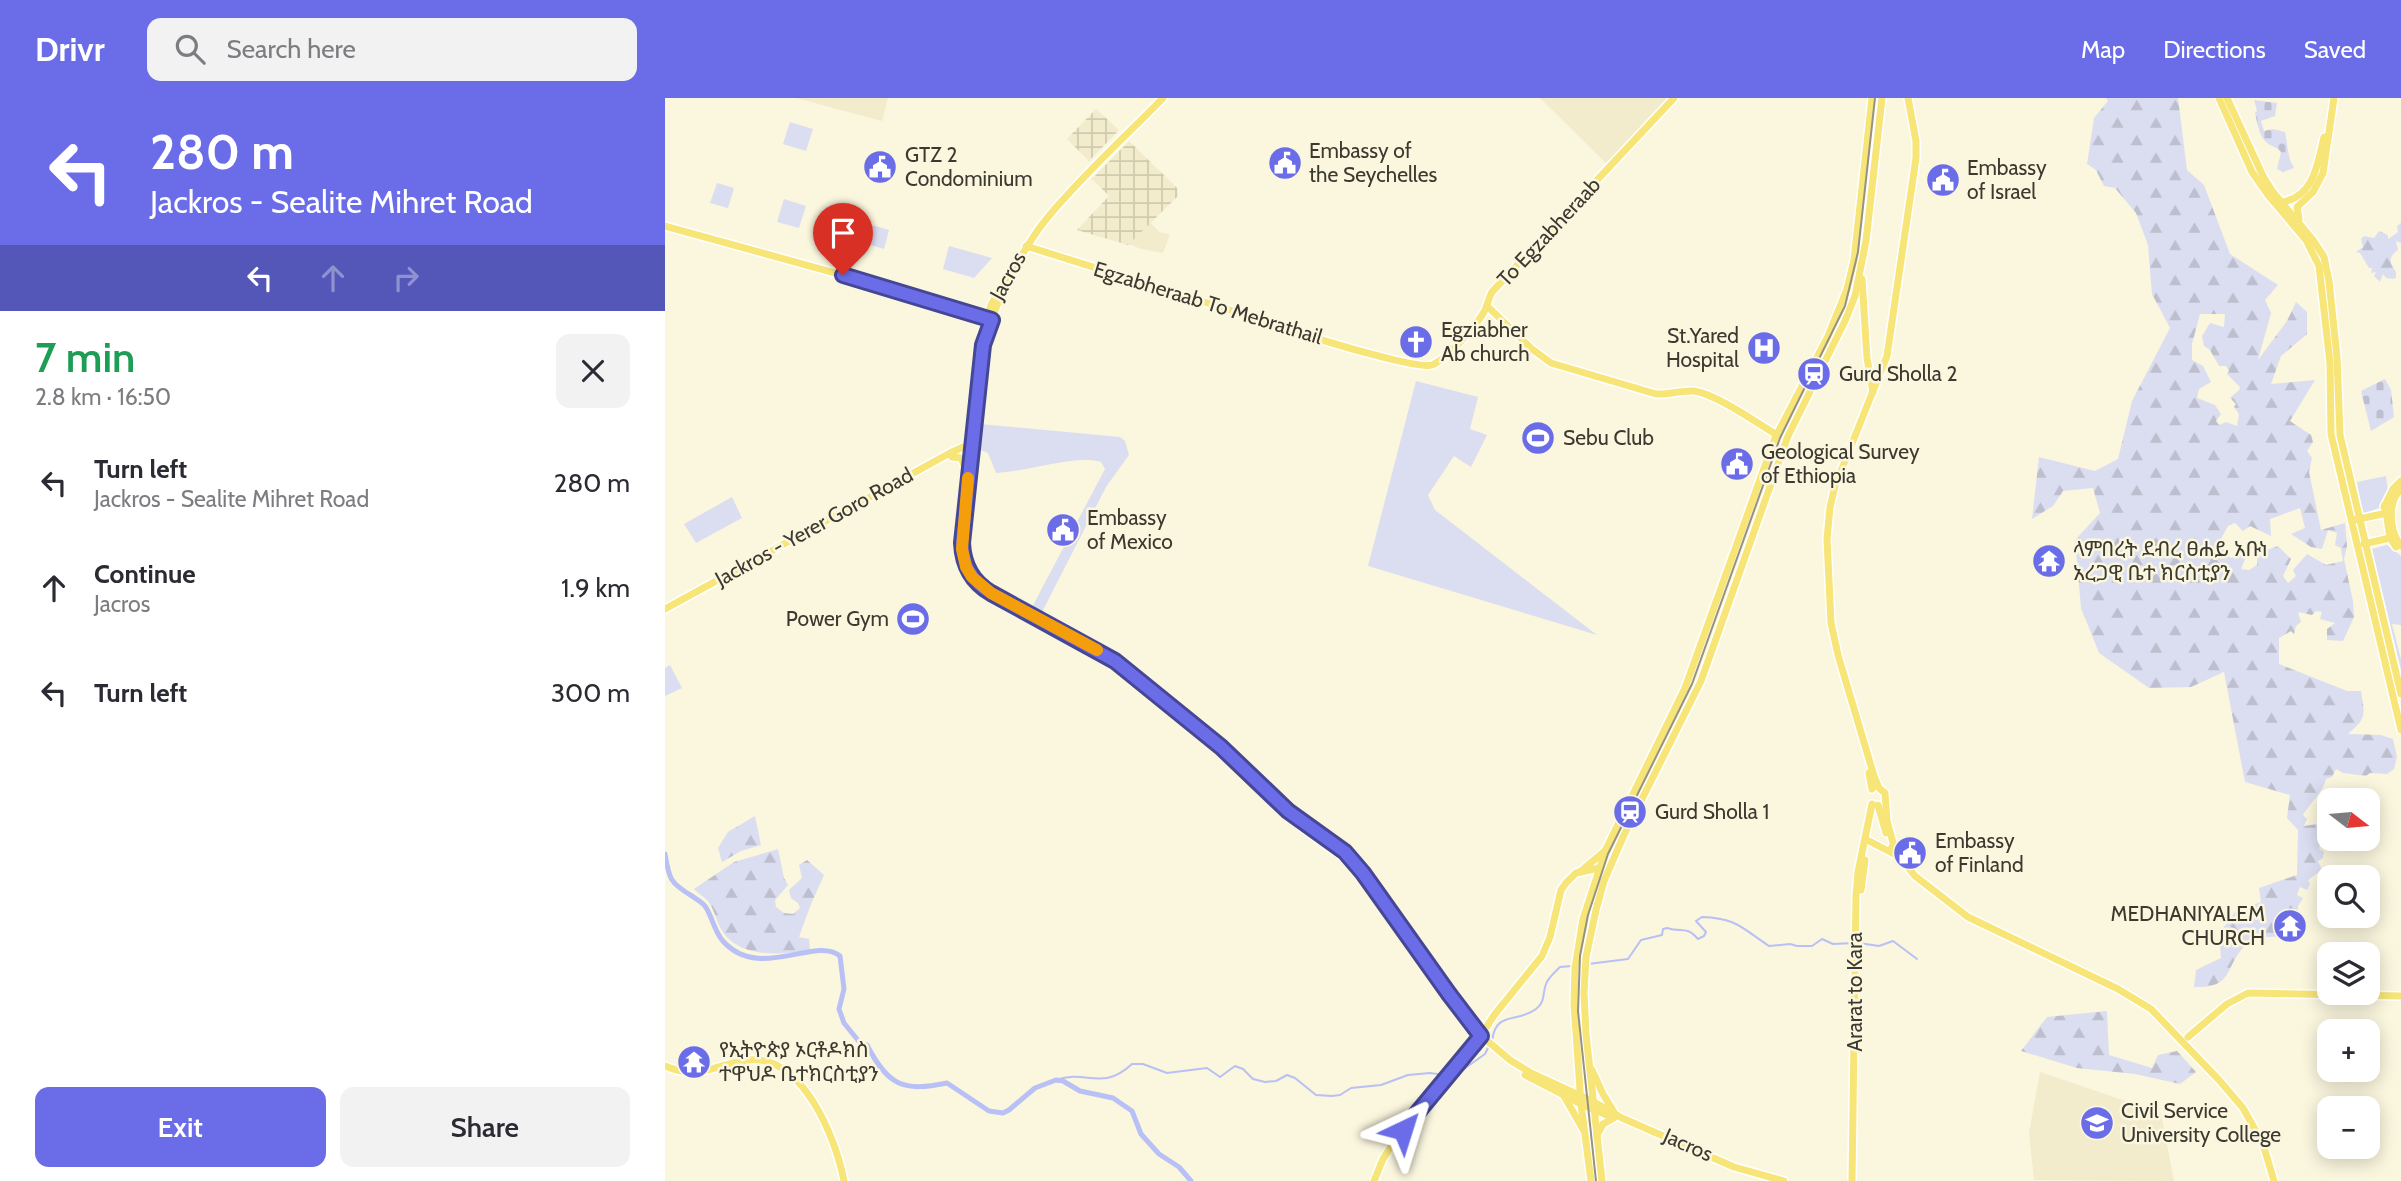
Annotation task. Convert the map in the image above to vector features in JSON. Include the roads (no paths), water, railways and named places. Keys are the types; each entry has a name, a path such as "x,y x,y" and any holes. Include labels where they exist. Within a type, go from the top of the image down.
{"main road":[{"name":"Jacros","path":"989,319 1031,233 1077,180 1161,98"},
{"path":"1025,248 1052,212 1161,98"},
{"name":"To Egzabheraab","path":"1388,357 1420,365 1433,364 1453,347 1486,307 1492,292 1674,98"},
{"path":"1602,1181 1584,1001 1586,957 1596,910 1612,862 1701,681 1789,436 1845,321 1861,271 1882,98"},
{"path":"1875,789 1834,638 1825,554 1832,498 1883,355 1914,146 1906,98"},
{"path":"2219,98 2246,160 2270,193 2320,249 2327,268 2337,365 2339,425 2348,488 2401,730"},
{"path":"2227,98 2270,193 2282,202 2300,227"},
{"path":"2282,202 2298,196 2315,175 2332,98"},
{"path":"2300,227 2297,207 2313,192 2323,173 2332,98"},
{"path":"1591,1181 1581,1100 1574,1004 1575,968 1583,919 1606,849 1685,688 1776,437 1837,315 1847,289 1854,256 1866,122 1871,102"},
{"path":"665,226 989,319"},
{"name":"Jacros","path":"1025,248 991,307 983,345 965,467 959,554 962,568 971,584 986,596 1109,661 1212,744 1266,797 1342,856 1358,873 1484,1040 1519,1066 1562,1091 1734,1169 1768,1181"},
{"name":"Egzabheraab To Mebrathail","path":"1025,248 1205,307 1388,357"},
{"path":"1861,271 1872,389"},
{"path":"974,313 991,307"},
{"path":"1486,307 1543,358 1560,366 1656,394 1691,391 1700,393 1730,407 1776,437"},
{"path":"1845,321 1857,318 1865,327"},
{"path":"665,611 968,446"},
{"path":"968,446 962,549 966,567 975,581 991,593 1115,661 1221,747 1273,799 1319,837"},
{"name":"Jackros - Yerer Goro Road","path":"665,611 968,446"},
{"path":"951,457 963,460 965,467"},
{"path":"2399,549 2389,538 2386,511 2393,488 2401,481"},
{"path":"2355,520 2386,511 2401,489"},
{"path":"1747,514 1758,517"},
{"path":"2355,520 2364,544 2401,694"},
{"path":"2364,544 2389,538"},
{"path":"2389,538 2399,549"},
{"path":"1875,789 1885,793 1878,804"},
{"path":"1875,789 1868,796 1878,804 1887,837 1915,876 1968,917 2118,989 2151,1009 2231,1093 2247,1114 2265,1143 2274,1181"},
{"name":"Ararat to Kara","path":"1857,943 1861,887 1878,804"},
{"name":"Ararat to Kara","path":"1855,1181 1858,872 1878,804"},
{"path":"1869,841 1902,859"},
{"path":"1372,1181 1386,1146 1447,1075 1484,1040 1542,956 1561,890 1606,849"},
{"path":"1580,872 1599,868"},
{"path":"1580,872 1593,882"},
{"path":"2188,1037 2227,1004 2248,993 2401,996"},
{"path":"665,1068 697,1073 755,1060 784,1069 807,1095 824,1121 837,1150 843,1181"},
{"path":"1589,1062 1615,1117 1603,1124 1597,1136"},
{"path":"665,1068 681,1074 698,1075 749,1063 768,1065 780,1070 807,1098 829,1136 843,1181"},
{"path":"1579,1074 1562,1091 1585,1132"},
{"name":"Jacros","path":"1734,1169 1784,1181"}],"waterway":[{"path":"665,854 672,880 704,905 719,936 737,952 753,958 816,951 829,951 840,956 844,989 839,1009 844,1023 861,1044 867,1045 882,1070 898,1083 919,1087 947,1083 989,1111 1003,1113 1035,1088 1056,1080 1063,1081 1080,1091 1113,1098 1132,1111 1141,1134 1159,1154 1179,1167 1191,1181"},
{"path":"1588,964 1628,959 1641,940 1662,935 1663,929 1667,928 1687,931 1698,939 1706,932 1696,921 1702,917 1731,922 1769,946 1812,946 1822,939 1833,944 1854,943"},
{"path":"1859,943 1879,946 1893,941 1917,959"},
{"path":"1492,1041 1494,1031 1502,1021 1536,1009 1541,1003 1550,977 1560,967 1572,966"},
{"path":"1451,1076 1485,1054 1489,1046"},
{"path":"1056,1080 1067,1077 1112,1077 1132,1064 1143,1064 1167,1073 1207,1068 1220,1077 1235,1066 1243,1069 1253,1079 1276,1081 1287,1075 1316,1095 1332,1096 1340,1095 1351,1088 1381,1085 1408,1075 1445,1075"}],"tram line":[{"path":"1596,1181 1578,1011 1580,956 1588,915 1608,854 1692,684 1780,438 1845,306 1858,252 1875,98"}],"place":[{"name":"Embassy of the Seychelles","path":"1285,163"},
{"name":"GTZ 2 Condominium","path":"880,167"},
{"name":"Embassy of Israel","path":"1943,180"},
{"name":"Egziabher Ab church","path":"1416,342"},
{"name":"St.Yared Hospital","path":"1764,348"},
{"name":"Gurd Sholla 2","path":"1814,374"},
{"name":"Sebu Club","path":"1538,438"},
{"name":"Geological Survey of Ethiopia","path":"1737,464"},
{"name":"Embassy of Mexico","path":"1063,530"},
{"name":"ላምበረት ደብረ ፀሐይ አቡነ አረጋዊ ቤተ ክርስቲያን","path":"2049,561"},
{"name":"Power Gym","path":"913,619"},
{"name":"Gurd Sholla 1","path":"1630,812"},
{"name":"Embassy of Finland","path":"1910,853"},
{"name":"MEDHANIYALEM CHURCH","path":"2290,926"},
{"name":"የኢትዮጵያ ኦርቶዶክስ ተዋህዶ ቤተክርስቲያን","path":"694,1062"},
{"name":"Civil Service University College","path":"2097,1123"}]}
